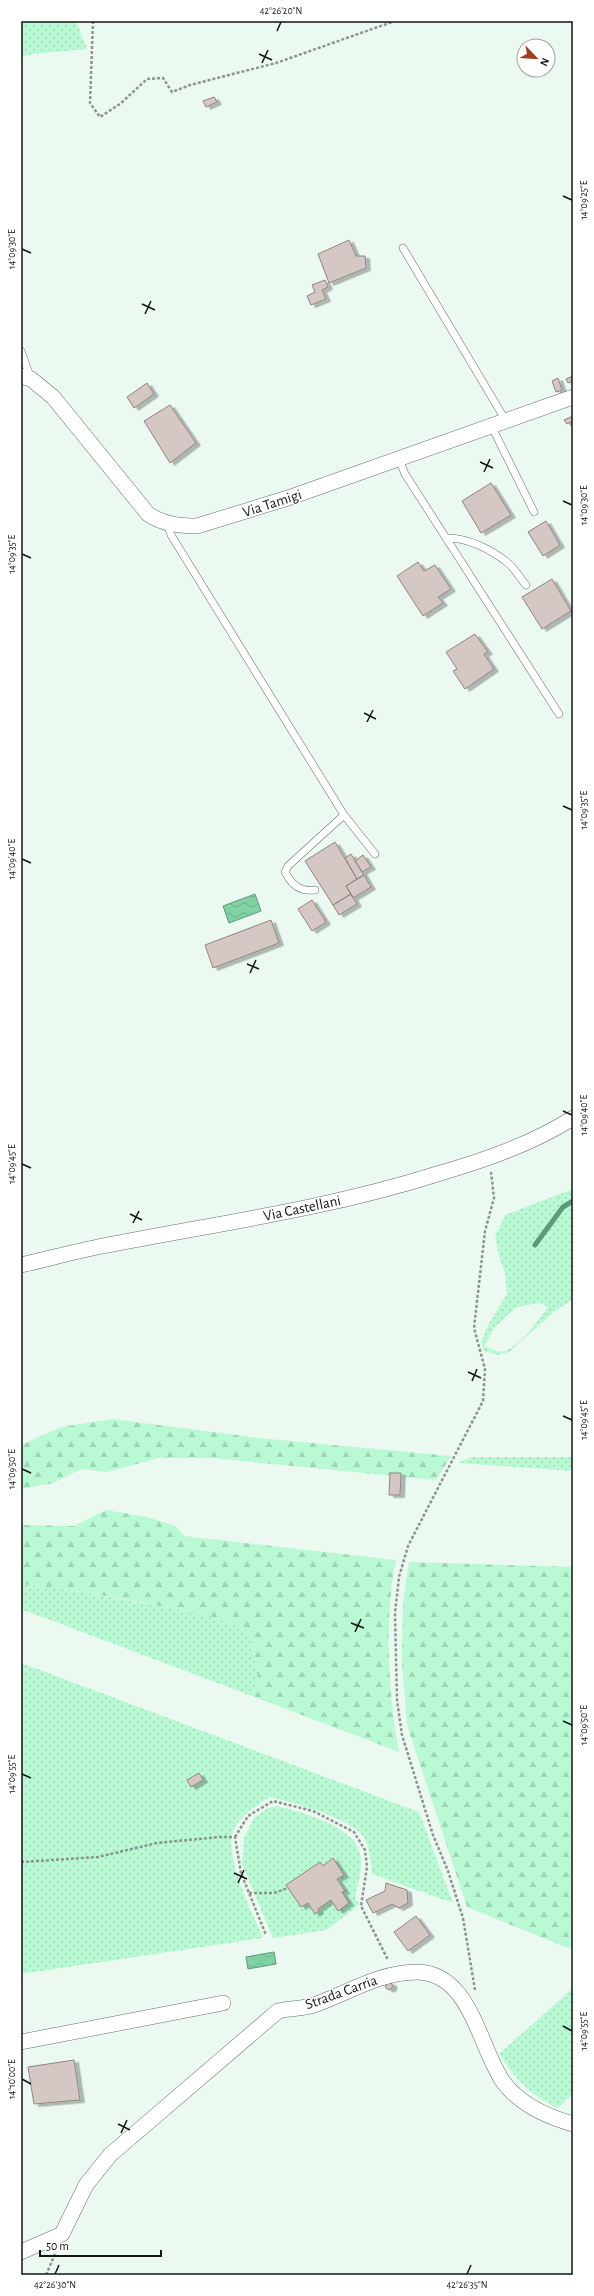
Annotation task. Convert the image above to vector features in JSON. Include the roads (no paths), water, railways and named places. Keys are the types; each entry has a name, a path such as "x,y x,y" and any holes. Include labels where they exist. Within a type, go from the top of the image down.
{"street":[{"name":"Via Tamigi","path":"26,378 53,396 148,514 167,523 197,526 288,498 492,427 573,397"},
{"name":"Via Castellani","path":"21,1265 102,1246 237,1222 382,1191 488,1158 538,1138 573,1118"},
{"name":"Strada Carria","path":"21,2252 62,2234 86,2185 110,2155 278,2010 312,2006 371,1981 397,1974 423,1973 440,1978 450,1986 469,2009 479,2028 490,2058 504,2083 527,2103 560,2120 573,2124"},
{"path":"21,2042 223,2003"}],"lane":[{"path":"403,248 506,422"},
{"path":"21,351 26,378"},
{"path":"492,427 534,512"},
{"path":"400,459 405,474 559,714"},
{"path":"167,523 171,535 344,815 375,854"},
{"path":"446,538 459,537 482,547 508,563 526,585"},
{"path":"315,890 305,891 295,886 285,872 288,866 344,815"}],"water":[{"path":"255,894 261,911 229,923 223,906"},
{"path":"274,1952 276,1964 248,1969 246,1957"}],"waterway":[{"path":"535,1245 563,1207 573,1201"}]}
